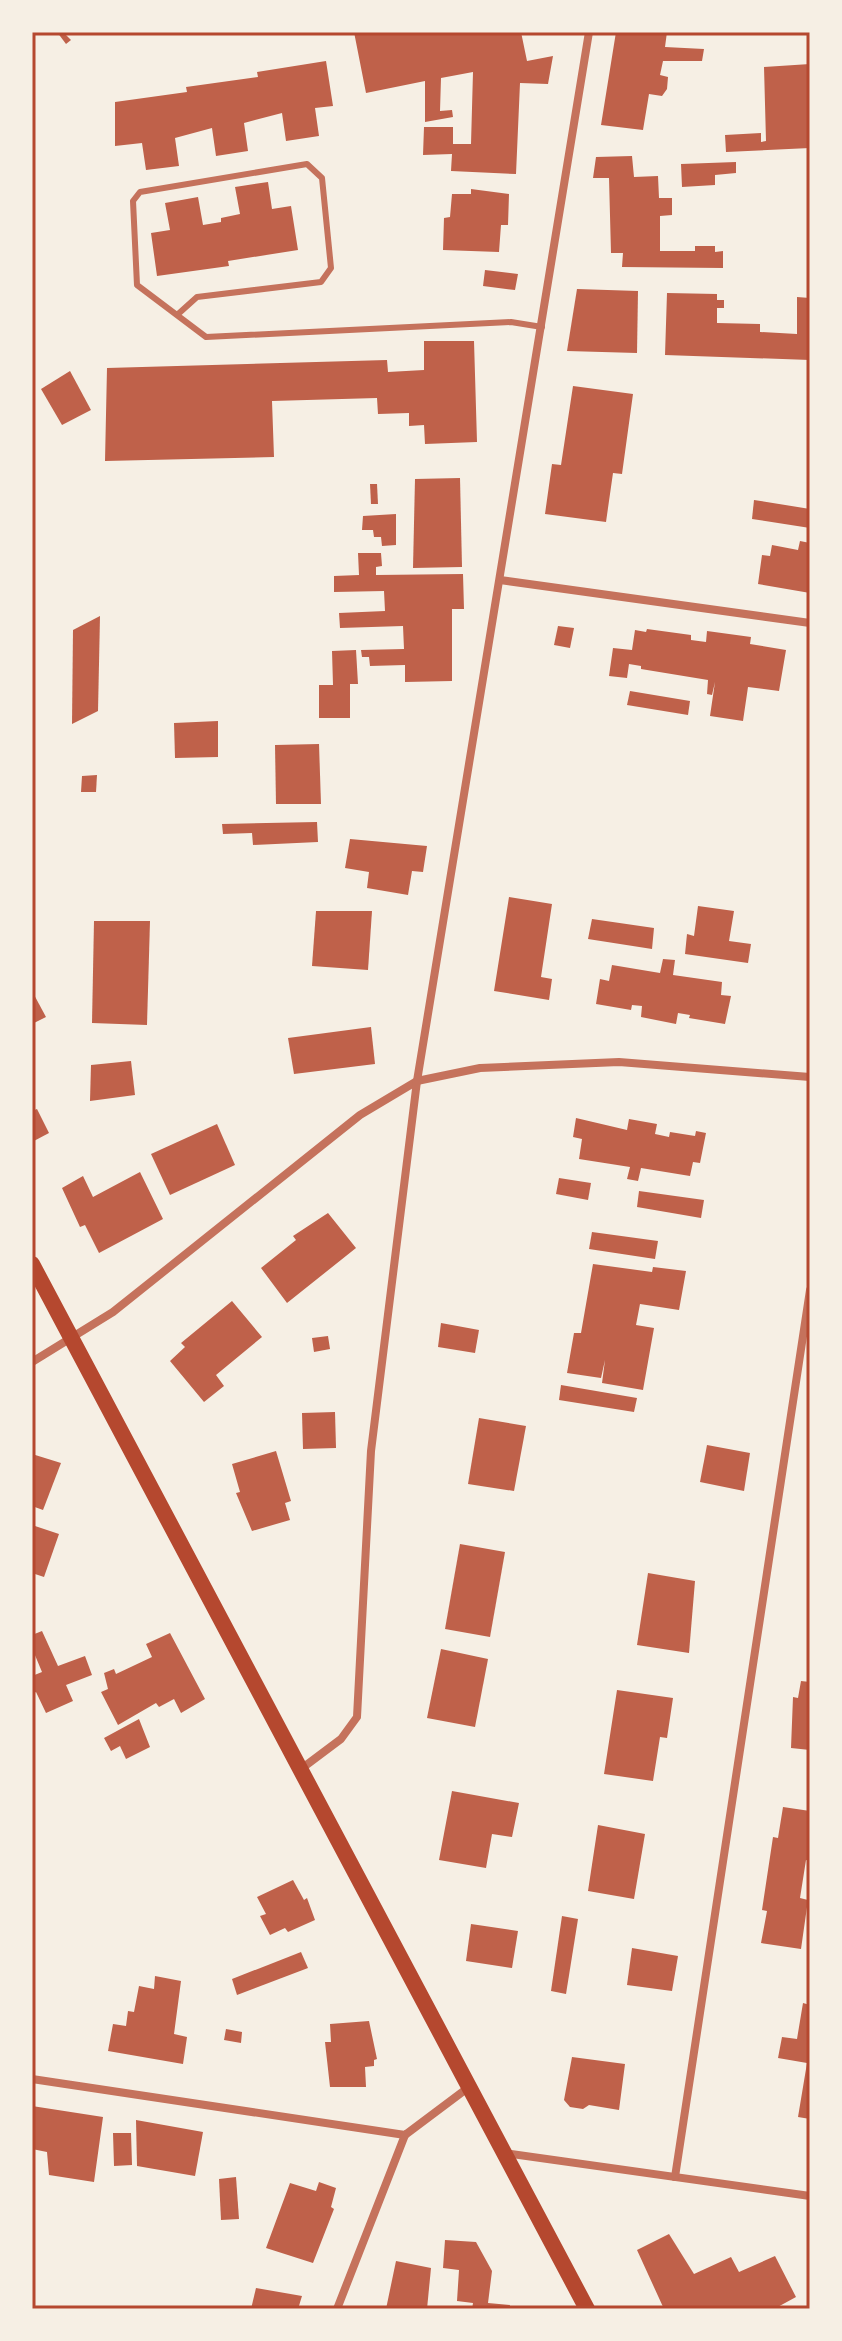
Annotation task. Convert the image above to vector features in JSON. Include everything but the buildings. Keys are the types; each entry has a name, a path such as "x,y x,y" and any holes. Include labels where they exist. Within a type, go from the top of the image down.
{"main road":[{"path":"32,1264 587,2309"}],"street":[{"path":"300,1769 341,1739 357,1717 371,1451 417,1081 589,32"},
{"path":"500,580 810,623"},
{"path":"32,1362 113,1312 360,1115 417,1081 480,1068 619,1062 810,1077"},
{"path":"675,2177 810,1290"},
{"path":"32,2079 405,2135"},
{"path":"337,2309 405,2135 469,2087"},
{"path":"504,2153 810,2196"}],"lane":[{"path":"177,315 197,297 321,282 331,268 322,178 307,164 140,192 133,201 137,285 206,337 511,322 542,327"}]}
